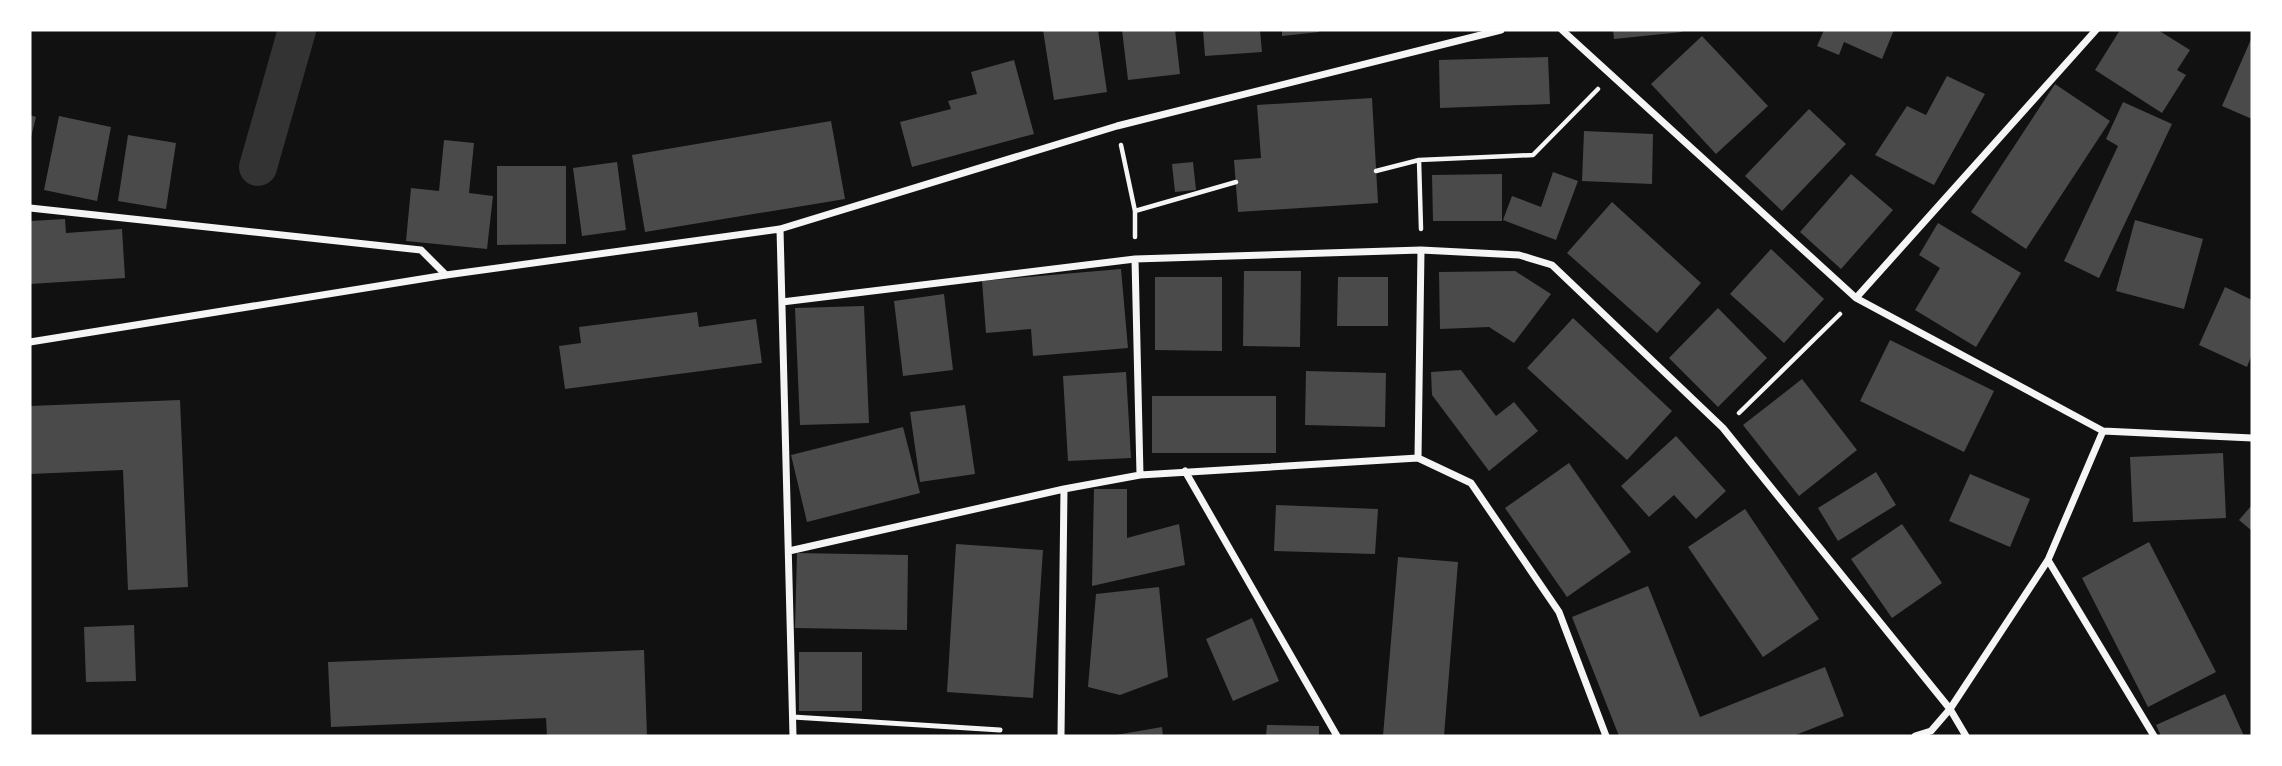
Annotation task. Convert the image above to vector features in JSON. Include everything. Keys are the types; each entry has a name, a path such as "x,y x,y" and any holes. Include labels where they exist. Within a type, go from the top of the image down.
{"street":[{"path":"30,342 446,275 780,229 1118,126 1501,30"},
{"path":"1562,30 1856,298 2103,431 2252,438"},
{"path":"1856,298 2096,30"},
{"path":"30,208 421,250 446,275"},
{"path":"780,229 793,736"},
{"path":"782,302 1135,259 1421,250 1519,255 1552,265 1723,428 1950,709 1966,736"},
{"path":"1418,458 1421,250"},
{"path":"1135,259 1140,475"},
{"path":"1915,736 1931,731 1950,709 2048,559 2103,431"},
{"path":"789,551 1064,489 1140,475 1418,458 1471,483 1559,611 1606,736"},
{"path":"1185,471 1336,736"},
{"path":"1060,736 1064,489"},
{"path":"2048,559 2154,736"}],"lane":[{"path":"793,717 999,730"}],"path":[{"path":"1376,171 1419,160 1533,155 1613,74"},
{"path":"1118,126 1135,211 1135,259"},
{"path":"1419,160 1420,222"},
{"path":"1135,211 1236,182"},
{"path":"1723,428 1856,298"}],"building":[{"path":"1043,30 1098,30 1107,92 1054,100"},
{"path":"1122,30 1175,30 1180,74 1128,80"},
{"path":"1203,30 1260,30 1262,52 1205,56"},
{"path":"1282,30 1319,30 1319,32 1282,36"},
{"path":"1613,30 1682,30 1682,32 1614,39"},
{"path":"1824,30 1894,30 1882,59 1844,42 1839,55 1817,46"},
{"path":"2120,30 2158,30 2190,50 2177,70 2186,75 2162,113 2095,70"},
{"path":"1702,36 1768,106 1716,154 1651,84"},
{"path":"2252,37 2252,119 2222,106"},
{"path":"1548,57 1550,104 1440,108 1439,60"},
{"path":"1014,60 1034,134 912,167 900,122 951,109 948,101 977,94 971,72"},
{"path":"1947,76 1985,94 1934,185 1875,155 1907,106 1926,115"},
{"path":"2055,84 2110,121 2026,249 1971,212"},
{"path":"1372,98 1378,203 1238,212 1234,160 1261,158 1257,105"},
{"path":"2123,102 2172,124 2099,278 2064,261 2118,146 2106,139"},
{"path":"1809,109 1846,144 1782,211 1745,176"},
{"path":"30,115 36,117 31,137 30,137"},
{"path":"59,116 111,127 97,201 44,190"},
{"path":"831,121 845,199 645,232 632,155"},
{"path":"1584,131 1653,134 1652,184 1582,181"},
{"path":"128,135 176,143 166,209 118,201"},
{"path":"444,140 474,143 469,193 493,196 487,249 406,241 411,188 439,191"},
{"path":"617,162 626,230 582,236 573,168"},
{"path":"1193,162 1196,190 1175,192 1172,164"},
{"path":"497,166 566,166 566,244 497,245"},
{"path":"1553,172 1578,181 1556,240 1503,220 1512,196 1541,207"},
{"path":"1502,174 1502,221 1433,221 1432,175"},
{"path":"1851,174 1893,210 1841,269 1800,232"},
{"path":"1612,202 1701,283 1657,333 1567,253"},
{"path":"65,219 66,233 122,229 125,278 30,284 30,221"},
{"path":"2135,220 2203,239 2184,309 2116,291"},
{"path":"1938,223 2021,273 1976,347 1915,310 1940,268 1919,255"},
{"path":"1771,249 1824,299 1784,343 1730,294"},
{"path":"1121,269 1128,348 1033,356 1031,329 986,333 982,281"},
{"path":"1244,271 1301,271 1300,347 1243,346"},
{"path":"1515,271 1551,294 1514,343 1489,327 1440,329 1439,272"},
{"path":"1155,277 1222,277 1222,351 1155,350"},
{"path":"1338,277 1388,277 1388,326 1337,326"},
{"path":"2225,287 2252,300 2252,354 2247,367 2199,345"},
{"path":"944,294 953,370 903,376 894,301"},
{"path":"864,306 869,423 800,425 795,308"},
{"path":"1718,308 1767,358 1718,407 1669,358"},
{"path":"697,312 699,327 756,319 762,363 565,389 559,346 581,343 579,327"},
{"path":"1573,318 1672,411 1627,460 1527,368"},
{"path":"1890,340 1994,391 1964,452 1860,401"},
{"path":"1461,370 1496,416 1514,402 1538,431 1489,471 1432,395 1431,372"},
{"path":"1306,371 1386,373 1385,427 1305,425"},
{"path":"1126,372 1131,458 1068,461 1063,376"},
{"path":"1802,379 1857,450 1799,496 1743,425"},
{"path":"1152,396 1276,396 1276,453 1152,453"},
{"path":"180,400 188,587 128,590 123,470 30,474 30,406"},
{"path":"965,405 975,474 920,482 910,412"},
{"path":"903,427 920,493 807,522 791,455"},
{"path":"1676,436 1726,491 1696,519 1674,495 1649,517 1621,486"},
{"path":"2223,453 2226,518 2133,522 2130,457"},
{"path":"1569,463 1631,552 1567,597 1505,508"},
{"path":"1876,472 1896,505 1838,541 1818,508"},
{"path":"1970,474 2030,499 2010,547 1949,521"},
{"path":"1094,489 1127,489 1127,538 1179,524 1185,565 1092,586"},
{"path":"1276,505 1378,509 1375,554 1274,551"},
{"path":"2252,505 2252,531 2239,520"},
{"path":"1745,509 1819,619 1763,657 1688,547"},
{"path":"1902,524 1942,583 1892,618 1851,559"},
{"path":"2149,542 2216,672 2148,707 2082,578"},
{"path":"956,544 1043,550 1033,698 947,692"},
{"path":"797,553 908,555 907,630 795,628"},
{"path":"1398,557 1458,562 1444,736 1383,736"},
{"path":"1648,586 1700,717 1825,667 1844,716 1793,736 1619,736 1572,617"},
{"path":"1159,587 1168,677 1120,695 1088,687 1096,594"},
{"path":"1252,618 1279,681 1233,701 1206,639"},
{"path":"134,625 136,681 86,682 84,627"},
{"path":"644,650 647,736 547,736 546,718 331,727 328,662"},
{"path":"799,652 862,652 862,711 799,711"},
{"path":"2225,694 2244,736 2161,736 2156,725"},
{"path":"1267,725 1319,726 1319,736 1266,736"},
{"path":"1162,727 1163,736 1116,736 1116,735"}],"waterway":[{"path":"258,167 297,30"}]}
